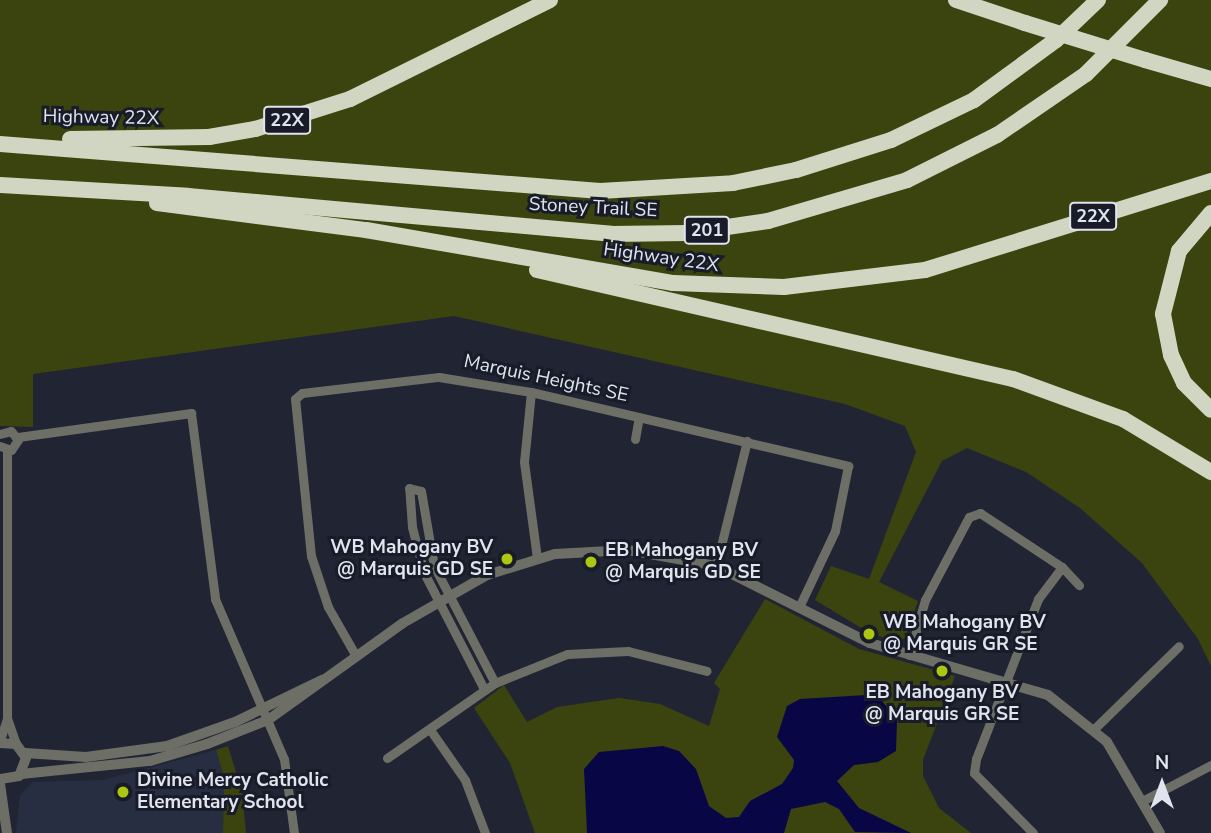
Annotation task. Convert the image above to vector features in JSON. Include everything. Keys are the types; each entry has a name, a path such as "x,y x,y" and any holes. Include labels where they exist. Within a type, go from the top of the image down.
{"highway":[{"name":"Highway 22X","path":"0,142 136,141 255,129 350,99 550,0"},
{"path":"956,0 1211,79"},
{"name":"Stoney Trail SE","path":"0,142 600,191 733,183 796,170 891,140 974,100 1056,40 1098,0"},
{"name":"Stoney Trail SE","path":"0,185 97,189 611,234 686,233 768,221 906,180 997,135 1086,74 1160,0"},
{"name":"Highway 22X","path":"97,189 144,202 366,230 495,255 726,288 860,282 976,256 1211,181"},
{"path":"1211,213 1179,251 1163,313 1180,374 1211,410"},
{"path":"495,255 653,298 1047,390 1123,419 1211,472"}],"street":[{"name":"Marquis Heights SE","path":"356,656 328,607 311,556 295,399 302,393 439,377 531,392 747,441 850,469 825,557 799,607"},
{"path":"531,392 524,462 537,558"},
{"path":"0,434 8,430 18,437 191,413 215,598 268,720 290,783 294,833"},
{"name":"Marquis Heights SE","path":"635,439 639,417"},
{"path":"16,744 0,742 7,718 4,448 16,446 18,437"},
{"path":"716,566 747,441"},
{"path":"484,690 439,601 414,539 408,492 414,486 421,491 429,552 495,683"},
{"path":"909,655 925,600 970,517 981,513 1062,567 1079,585"},
{"path":"7,718 16,744 25,753 64,758 146,751 205,735 322,680 449,594 537,558 628,550 716,566 851,635 909,655 1005,678 1055,698 1095,729 1144,800 1160,833"},
{"path":"1033,833 974,773 1024,624 1062,567"},
{"path":"1095,729 1179,646"},
{"path":"387,758 431,731 495,683 543,662 598,650 650,654 707,671"},
{"path":"6,833 6,810 0,781 38,768 150,761 268,720 313,692 322,680"},
{"path":"431,731 465,780 485,833"},
{"path":"6,810 25,753"},
{"path":"1144,800 1211,765"}],"shaded area":[{"path":"866,695 882,701 897,720 896,751 878,762 854,765 837,781 859,808 911,833 855,832 839,809 825,802 791,809 784,833 587,833 584,769 599,752 663,746 679,751 696,769 709,806 726,818 739,817 750,801 782,784 793,768 794,760 777,737 787,706 800,699"},
{"name":"Divine Mercy Catholic Elementary School","path":"216,750 224,777 223,833 16,833 20,795 33,782 103,780"}],"green space":[{"path":"0,0 1211,0 1211,666 1198,639 1142,563 1080,508 1026,472 967,448 942,461 879,582 918,601 905,638 896,642 868,632 815,600 831,566 869,579 916,452 905,426 845,404 454,316 33,374 33,427 0,426"},
{"path":"765,599 859,649 955,676 923,760 923,776 939,808 971,833 535,833 510,763 474,708 504,685 527,722 557,707 619,698 660,704 709,726 720,689 714,683"},
{"path":"228,746 242,792 246,833 223,833 224,777 216,750"}],"place":[{"name":"WB Mahogany BV @ Marquis GD SE","path":"507,559"},
{"name":"EB Mahogany BV @ Marquis GD SE","path":"591,562"},
{"name":"WB Mahogany BV @ Marquis GR SE","path":"869,634"},
{"name":"EB Mahogany BV @ Marquis GR SE","path":"942,671"},
{"name":"Divine Mercy Catholic Elementary School","path":"123,792"}]}
